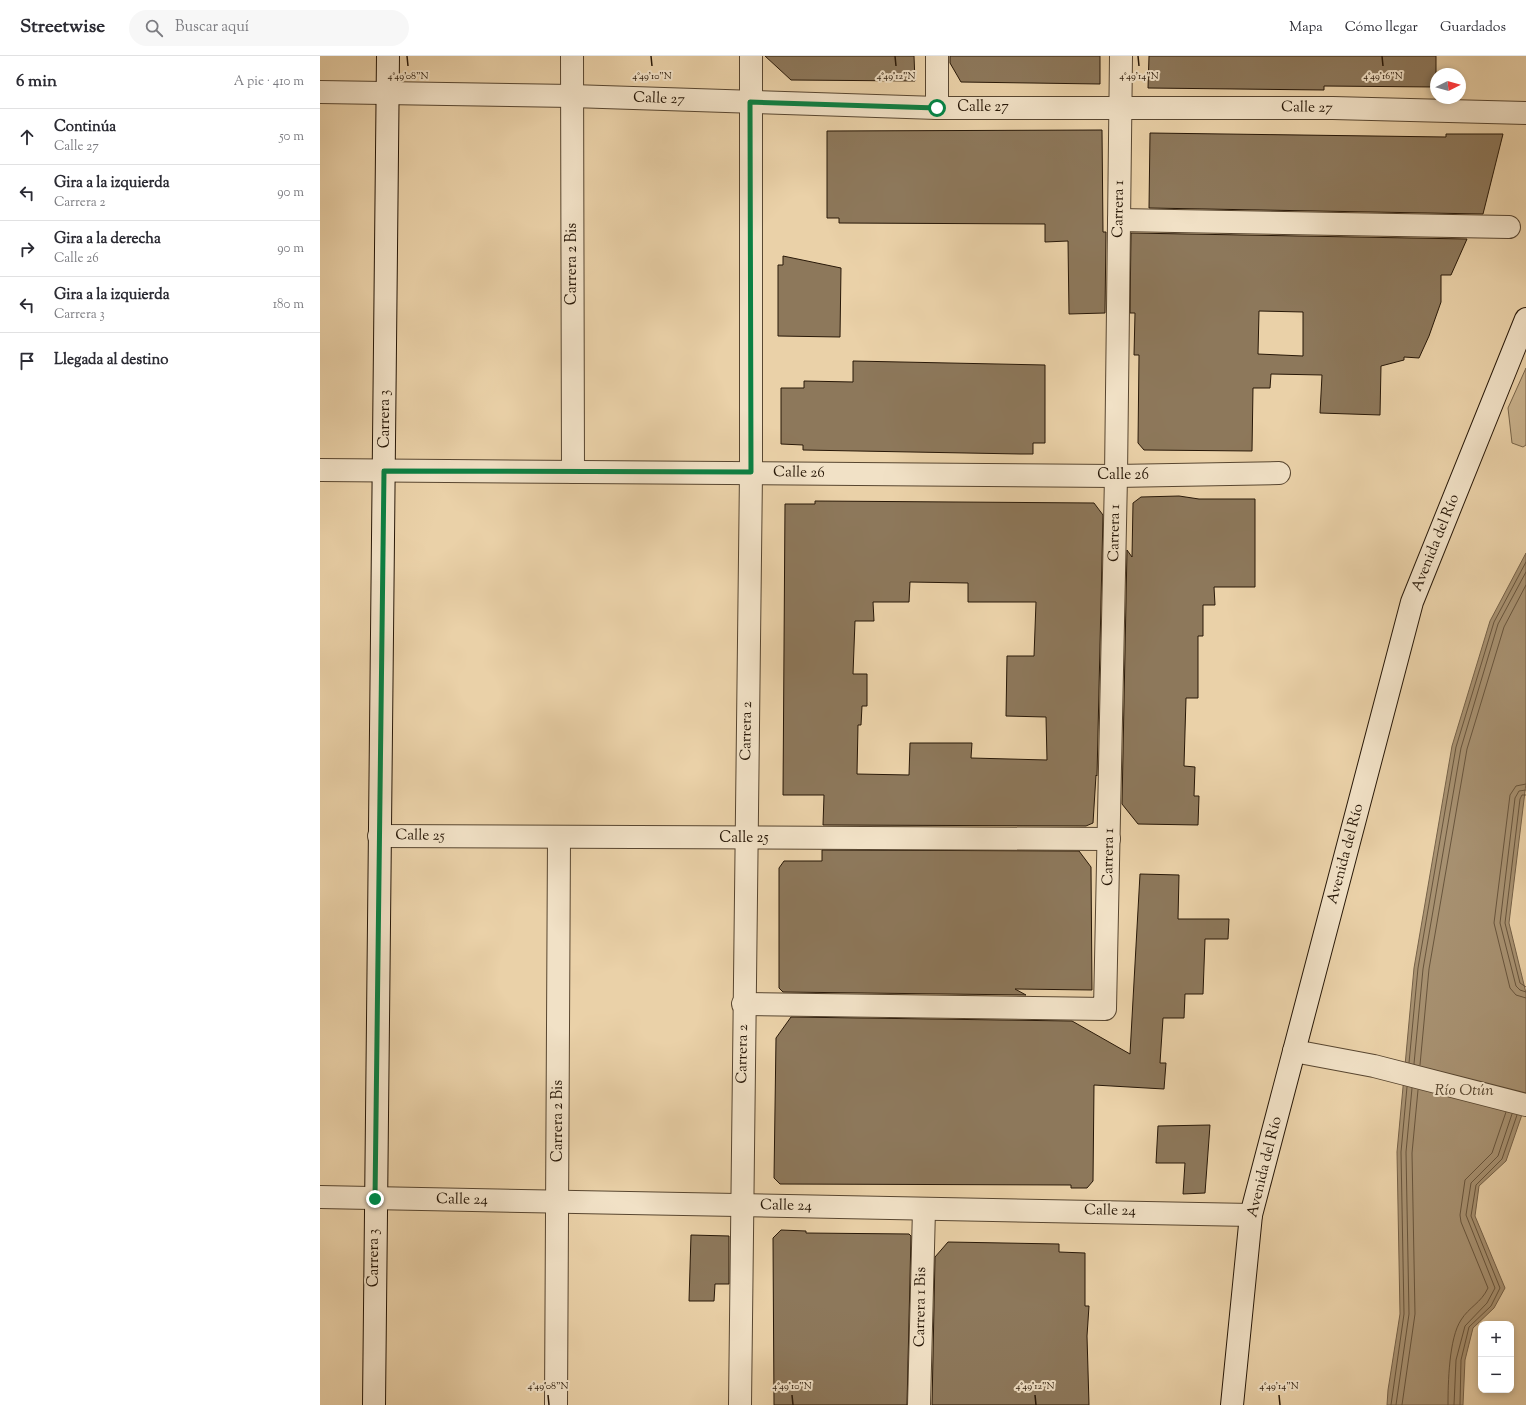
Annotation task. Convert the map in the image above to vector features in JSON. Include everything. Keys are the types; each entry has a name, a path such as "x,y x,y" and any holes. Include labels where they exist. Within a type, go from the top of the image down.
{"street":[{"name":"Carrera 3","path":"374,1405 388,56"},
{"name":"Carrera 2 Bis","path":"572,56 573,472"},
{"name":"Carrera 2","path":"740,1405 743,1004 751,472 751,56"},
{"path":"937,56 937,108"},
{"name":"Carrera 1","path":"743,1004 1105,1009 1116,476 1121,56"},
{"name":"Calle 27","path":"320,92 572,96 937,108 1333,108 1526,114"},
{"path":"1119,220 1509,228"},
{"name":"Avenida del Río","path":"1232,1405 1251,1215 1412,602 1526,319"},
{"name":"Calle 26","path":"320,470 751,472 1116,476 1279,473"},
{"name":"Calle 25","path":"379,836 559,838 1109,839"},
{"name":"Carrera 2 Bis","path":"556,1405 559,838"},
{"path":"1294,1051 1374,1066 1526,1106"},
{"name":"Calle 24","path":"320,1197 741,1206 1112,1211 1251,1215"},
{"name":"Carrera 1 Bis","path":"919,1405 924,1209"}],"shaded area":[{"path":"1526,368 1526,445 1523,447 1512,443 1508,408"}],"water":[{"name":"Río Otún","path":"1526,553 1526,783 1509,923 1526,993 1526,1103 1506,1161 1479,1186 1475,1216 1505,1288 1494,1308 1480,1321 1478,1321 1478,1323 1473,1328 1465,1360 1463,1405 1387,1405 1400,1314 1397,1152 1414,968 1452,746 1490,621"}],"building":[{"path":"765,56 914,56 915,81 791,80"},
{"path":"950,56 1100,56 1100,84 961,82 950,63"},
{"path":"1149,56 1436,56 1436,68 1430,68 1430,87 1324,86 1324,90 1148,88"},
{"path":"1102,130 1103,232 1106,232 1105,313 1069,314 1068,241 1045,242 1045,224 839,223 839,218 827,218 827,131"},
{"path":"1150,133 1446,137 1446,134 1503,134 1483,214 1149,208"},
{"path":"1131,233 1467,239 1451,275 1441,275 1441,302 1429,336 1419,358 1404,357 1404,360 1381,366 1380,415 1320,413 1322,375 1271,374 1270,388 1253,388 1252,451 1144,450 1138,443 1139,355 1134,355 1135,313 1130,313","holes":["1259,311 1303,312 1303,356 1258,354"]},
{"path":"783,256 841,268 840,337 778,336 778,265 783,265"},
{"path":"853,361 1045,365 1045,443 1033,443 1033,454 803,450 803,445 781,444 781,388 804,388 804,381 853,382"},
{"path":"1179,496 1199,499 1255,499 1255,587 1214,587 1215,605 1203,605 1203,636 1198,636 1198,698 1186,698 1184,766 1195,767 1194,796 1199,796 1198,825 1138,824 1122,804 1127,550 1132,557 1133,503 1141,497"},
{"path":"815,501 1094,503 1103,515 1097,776 1096,775 1093,823 1086,826 823,825 824,795 783,795 785,504 815,504","holes":["910,582 968,583 968,602 1036,602 1034,656 1007,656 1006,716 1046,717 1047,760 971,758 972,743 910,743 909,775 857,774 858,725 861,725 862,706 867,706 867,674 853,674 855,621 874,621 873,602 909,602"]},
{"path":"822,850 1079,851 1091,867 1092,990 1015,989 1026,995 783,992 779,988 779,868 784,861 822,861"},
{"path":"1140,874 1179,875 1178,919 1229,919 1228,939 1205,939 1203,994 1185,994 1184,1018 1163,1018 1160,1063 1166,1063 1164,1089 1094,1085 1093,1181 1087,1188 1071,1188 1071,1185 780,1184 774,1178 776,1038 791,1017 1072,1021 1130,1054"},
{"path":"1210,1125 1205,1193 1183,1194 1185,1163 1156,1163 1158,1126"},
{"path":"781,1230 806,1231 806,1233 909,1234 911,1236 907,1405 774,1405 773,1238"},
{"path":"691,1235 729,1236 729,1284 715,1284 714,1301 689,1301"},
{"path":"948,1242 1059,1244 1059,1252 1085,1253 1085,1306 1089,1306 1087,1336 1089,1405 932,1405 935,1257"}],"route":[{"path":"375,1199 384,471 751,472 750,102 937,108"}]}
